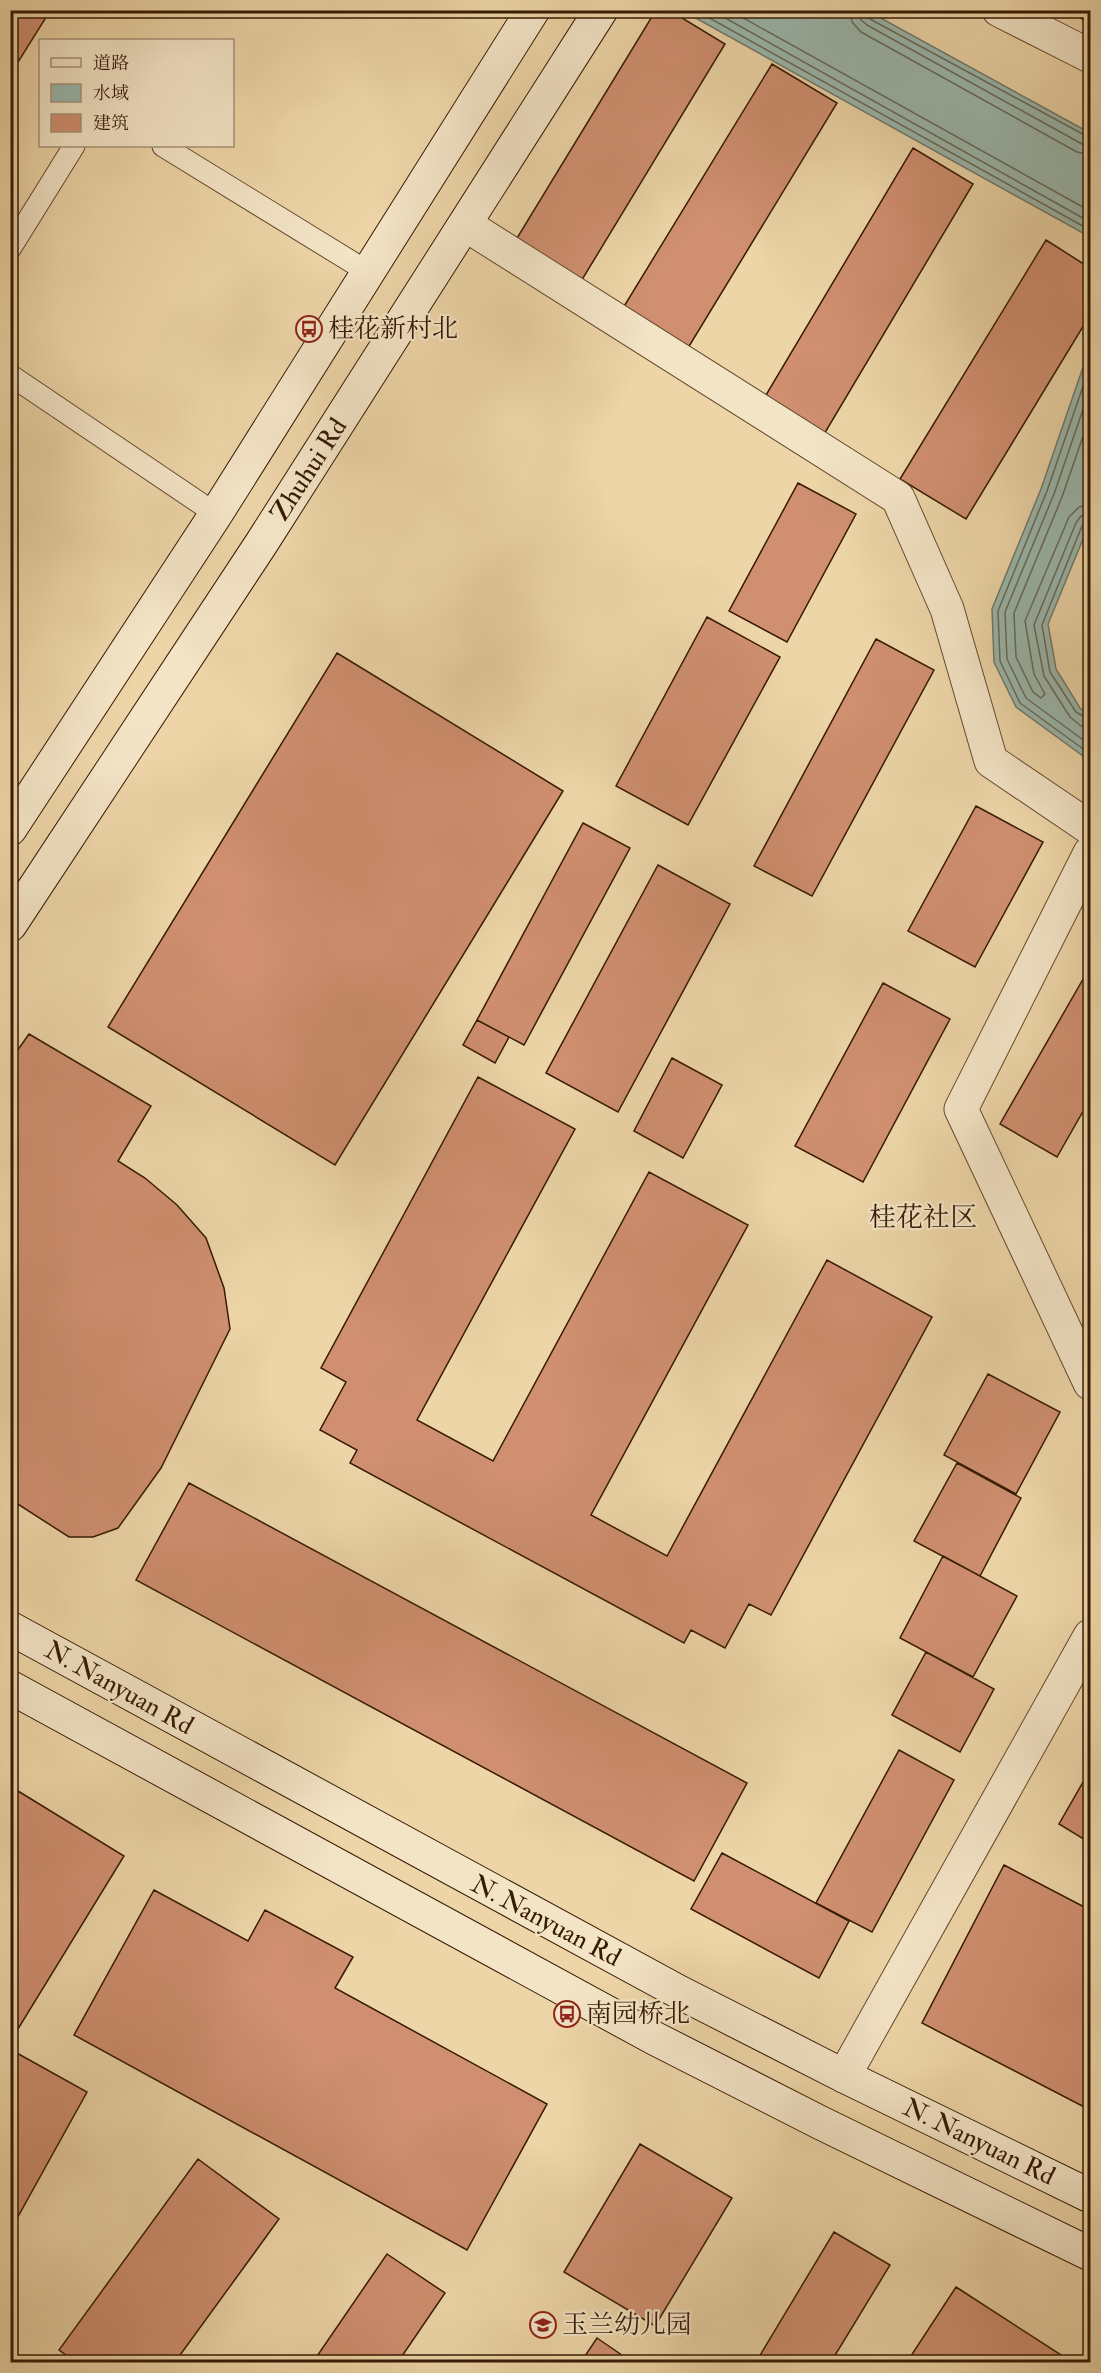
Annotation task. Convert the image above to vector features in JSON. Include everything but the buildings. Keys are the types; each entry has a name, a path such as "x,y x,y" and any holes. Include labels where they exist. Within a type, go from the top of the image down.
{"main road":[{"path":"10,829 216,514 532,10"},
{"path":"999,10 1090,56"},
{"name":"Zhuhui Rd","path":"10,925 261,544 593,24"},
{"path":"466,225 898,498 947,609 991,761 1090,828"},
{"path":"1090,853 961,1109 1090,1383"},
{"name":"N. Nanyuan Rd","path":"10,1628 478,1884 844,2076 1090,2196"},
{"path":"844,2076 1090,1636"},
{"name":"N. Nanyuan Rd","path":"10,1687 654,2038 821,2123 1090,2254"}],"lane":[{"path":"10,249 73,147"},
{"path":"165,147 368,272"},
{"path":"10,375 216,514"}],"water":[{"path":"683,11 868,11 1090,133 1090,237"},
{"path":"1090,347 1090,522 1048,624 1056,669 1080,708 1090,716 1090,761 1016,707 994,662 992,609 1041,489"}],"place":[{"name":"桂花新村北","path":"309,329"},
{"name":"南园桥北","path":"567,2014"},
{"name":"玉兰幼儿园","path":"543,2325"}],"district":[{"name":"桂花社区","path":"923,1217"}]}
